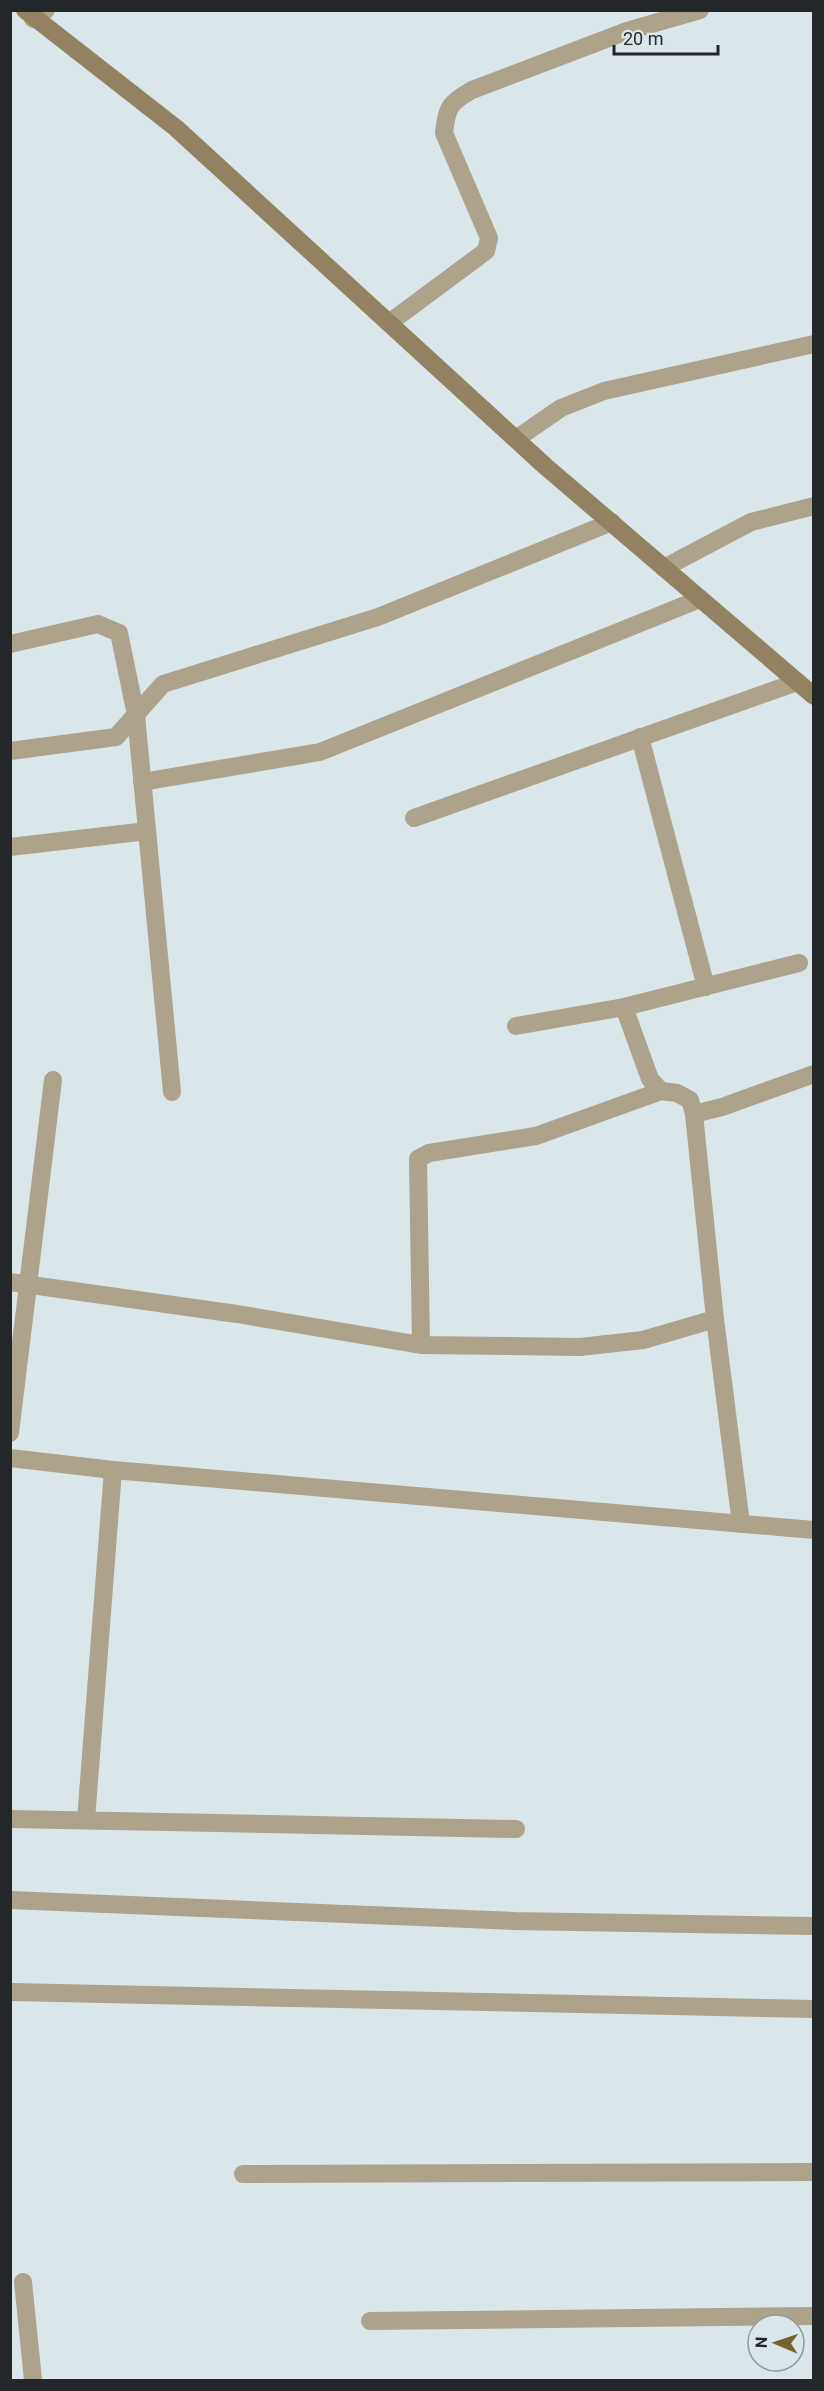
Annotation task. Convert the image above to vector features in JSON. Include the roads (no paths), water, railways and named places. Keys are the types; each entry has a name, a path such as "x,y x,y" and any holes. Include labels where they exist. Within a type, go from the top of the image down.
{"street":[{"path":"389,323 486,251 489,238 444,133 446,118 453,101 472,90 627,31 700,10"},
{"path":"35,13 176,128 516,439 813,696"},
{"path":"516,439 561,408 604,391 813,344"},
{"path":"664,568 751,522 813,506"},
{"path":"10,751 116,737 163,684 378,617 612,522"},
{"path":"142,782 320,752 700,599"},
{"path":"10,644 98,624 119,633 136,715 172,1092"},
{"path":"414,818 797,682"},
{"path":"640,738 706,987"},
{"path":"10,847 147,831"},
{"path":"516,1026 624,1007 799,963"},
{"path":"624,1007 650,1079 661,1091"},
{"path":"694,1114 722,1107 813,1074"},
{"path":"10,1433 53,1080"},
{"path":"421,1346 418,1160 429,1153 536,1136 661,1091 677,1093 690,1100 694,1114 715,1319 741,1524"},
{"path":"10,1282 237,1314 421,1346 580,1347 642,1340 715,1319"},
{"path":"10,1458 113,1470 813,1530"},
{"path":"86,1820 113,1470"},
{"path":"10,1818 516,1829"},
{"path":"10,1900 514,1921 813,1926"},
{"path":"10,1992 813,2010"},
{"path":"243,2174 813,2172"},
{"path":"23,2282 33,2380"},
{"path":"370,2321 813,2316"}]}
